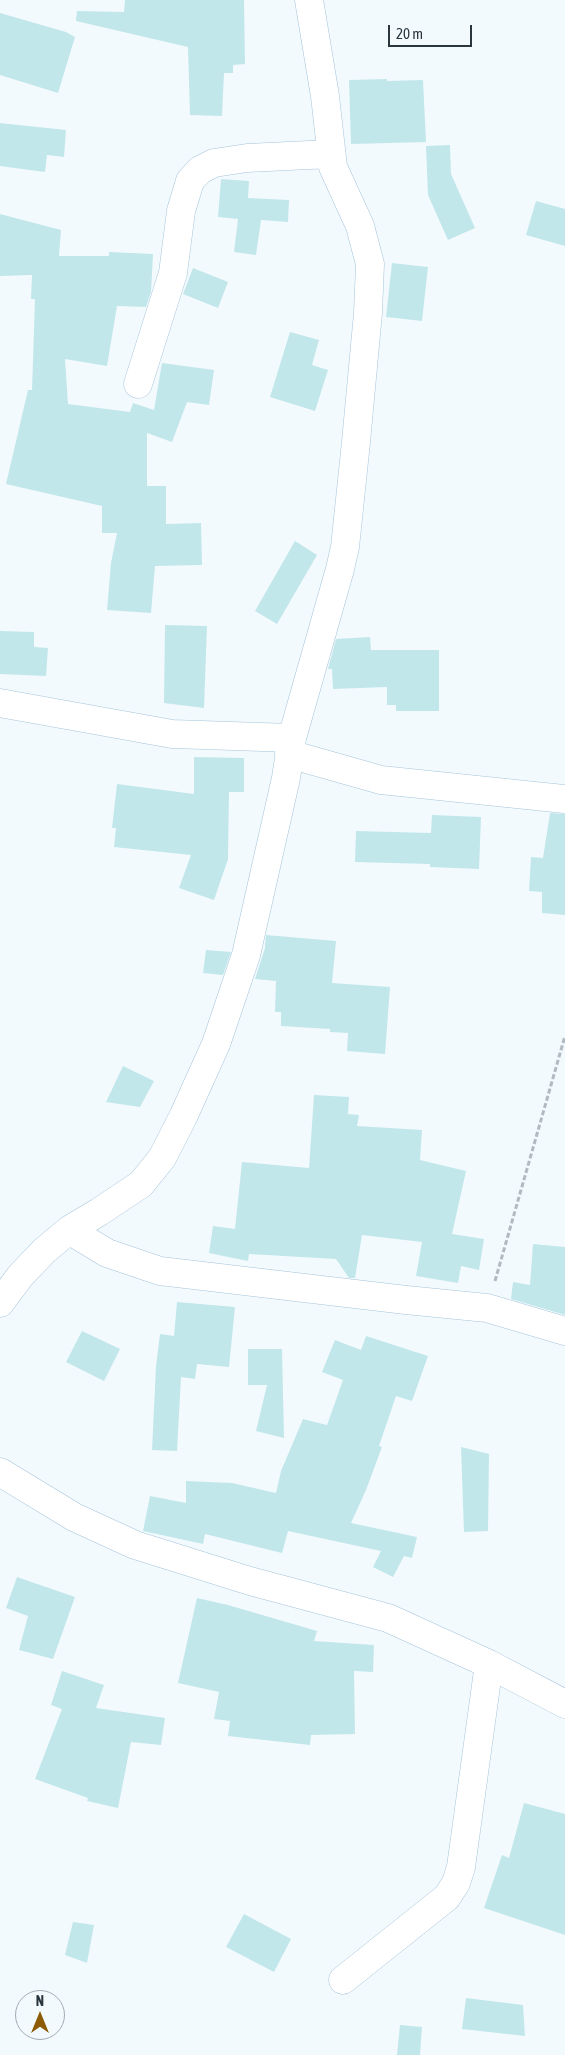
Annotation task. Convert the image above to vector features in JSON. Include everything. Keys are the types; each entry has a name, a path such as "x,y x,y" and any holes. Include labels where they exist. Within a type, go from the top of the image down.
{"street":[{"path":"0,1303 21,1275 44,1251 69,1230 141,1184 162,1158 183,1117 216,1044 246,955 286,778 290,746 320,645 345,547 368,313 370,264 360,226 333,167 330,154 325,96 309,0"},
{"path":"138,384 173,273 181,211 190,181 200,170 214,163 247,158 330,154"},
{"path":"0,702 172,734 290,746 381,780 565,798"},
{"path":"69,1230 107,1253 160,1271 487,1308 565,1331"},
{"path":"0,1472 74,1517 135,1545 250,1581 388,1618 489,1664 565,1704"},
{"path":"343,1980 447,1897 456,1883 462,1867 489,1664"}],"path":[{"path":"487,1308 565,1036"}],"building":[{"path":"125,0 244,0 245,64 233,65 233,73 224,73 222,116 190,115 188,47 76,21 77,11 124,12"},
{"path":"0,13 66,32 75,37 58,93 0,75"},
{"path":"387,79 387,81 423,80 426,142 351,144 349,80"},
{"path":"0,123 66,130 64,157 47,155 45,172 0,166"},
{"path":"450,145 451,174 475,228 448,240 428,195 426,146"},
{"path":"221,179 249,181 248,198 289,200 288,222 261,220 256,255 234,252 238,219 218,217"},
{"path":"536,201 565,209 565,246 526,235"},
{"path":"0,214 61,230 59,256 109,256 109,252 153,254 151,292 146,307 117,306 107,366 65,359 68,404 130,412 133,403 154,410 162,363 214,370 209,405 187,402 172,442 147,433 147,486 166,486 166,524 201,523 202,565 155,566 151,613 107,610 111,563 117,533 102,533 102,506 6,484 28,390 32,390 35,299 31,299 32,275 0,276"},
{"path":"392,263 428,267 422,321 386,317"},
{"path":"193,268 228,282 218,308 183,294"},
{"path":"290,332 319,340 312,365 328,370 315,411 270,397"},
{"path":"295,541 317,555 277,624 255,611"},
{"path":"165,625 207,626 204,708 164,703"},
{"path":"0,631 34,632 34,647 48,648 46,676 0,674"},
{"path":"370,637 371,650 439,650 439,711 396,711 396,705 387,705 387,687 333,689 332,669 328,669 336,639"},
{"path":"194,757 244,758 244,792 229,792 228,859 214,900 179,888 191,855 114,847 116,828 112,828 117,784 194,794"},
{"path":"550,813 565,814 565,915 542,913 542,892 529,891 531,857 543,858"},
{"path":"432,815 481,817 479,869 430,867 430,864 355,862 356,831 431,833"},
{"path":"266,935 336,941 332,983 390,987 385,1054 347,1051 348,1033 330,1032 330,1029 281,1026 281,1012 275,1012 276,981 255,979 265,948"},
{"path":"206,950 231,952 223,975 203,973"},
{"path":"123,1066 154,1081 140,1107 106,1102"},
{"path":"314,1095 349,1097 348,1114 359,1115 357,1126 422,1130 420,1160 466,1171 452,1234 484,1239 479,1270 461,1266 458,1283 416,1276 422,1242 362,1235 355,1278 349,1278 336,1259 249,1254 248,1261 209,1253 213,1226 235,1229 242,1162 309,1168"},
{"path":"533,1244 565,1247 565,1315 511,1299 513,1282 530,1285"},
{"path":"177,1302 235,1307 229,1367 197,1364 195,1379 181,1377 177,1451 152,1450 156,1366 160,1334 174,1336"},
{"path":"82,1331 120,1349 104,1381 66,1362"},
{"path":"366,1336 428,1356 412,1401 396,1396 379,1446 382,1447 351,1523 417,1537 412,1558 404,1556 393,1577 373,1567 381,1551 288,1531 282,1553 205,1534 203,1544 143,1531 150,1496 186,1503 186,1481 232,1483 276,1493 281,1471 303,1419 327,1425 343,1380 322,1372 335,1340 361,1350"},
{"path":"248,1349 282,1349 284,1438 256,1431 267,1385 248,1385"},
{"path":"461,1447 489,1454 488,1531 464,1532"},
{"path":"17,1577 75,1597 53,1659 19,1650 28,1616 6,1608"},
{"path":"197,1598 317,1631 314,1641 374,1645 373,1672 354,1671 355,1734 311,1735 310,1745 228,1736 230,1721 214,1719 219,1692 178,1683"},
{"path":"62,1671 104,1685 96,1708 165,1718 161,1745 131,1742 118,1808 87,1801 88,1798 35,1779 62,1709 51,1705"},
{"path":"524,1803 565,1814 565,1935 484,1908 502,1855 509,1858"},
{"path":"244,1914 291,1939 274,1972 226,1947"},
{"path":"73,1922 94,1925 87,1963 65,1955"},
{"path":"466,1998 523,2005 525,2036 462,2029"},
{"path":"400,2025 422,2027 420,2055 397,2055"}]}
